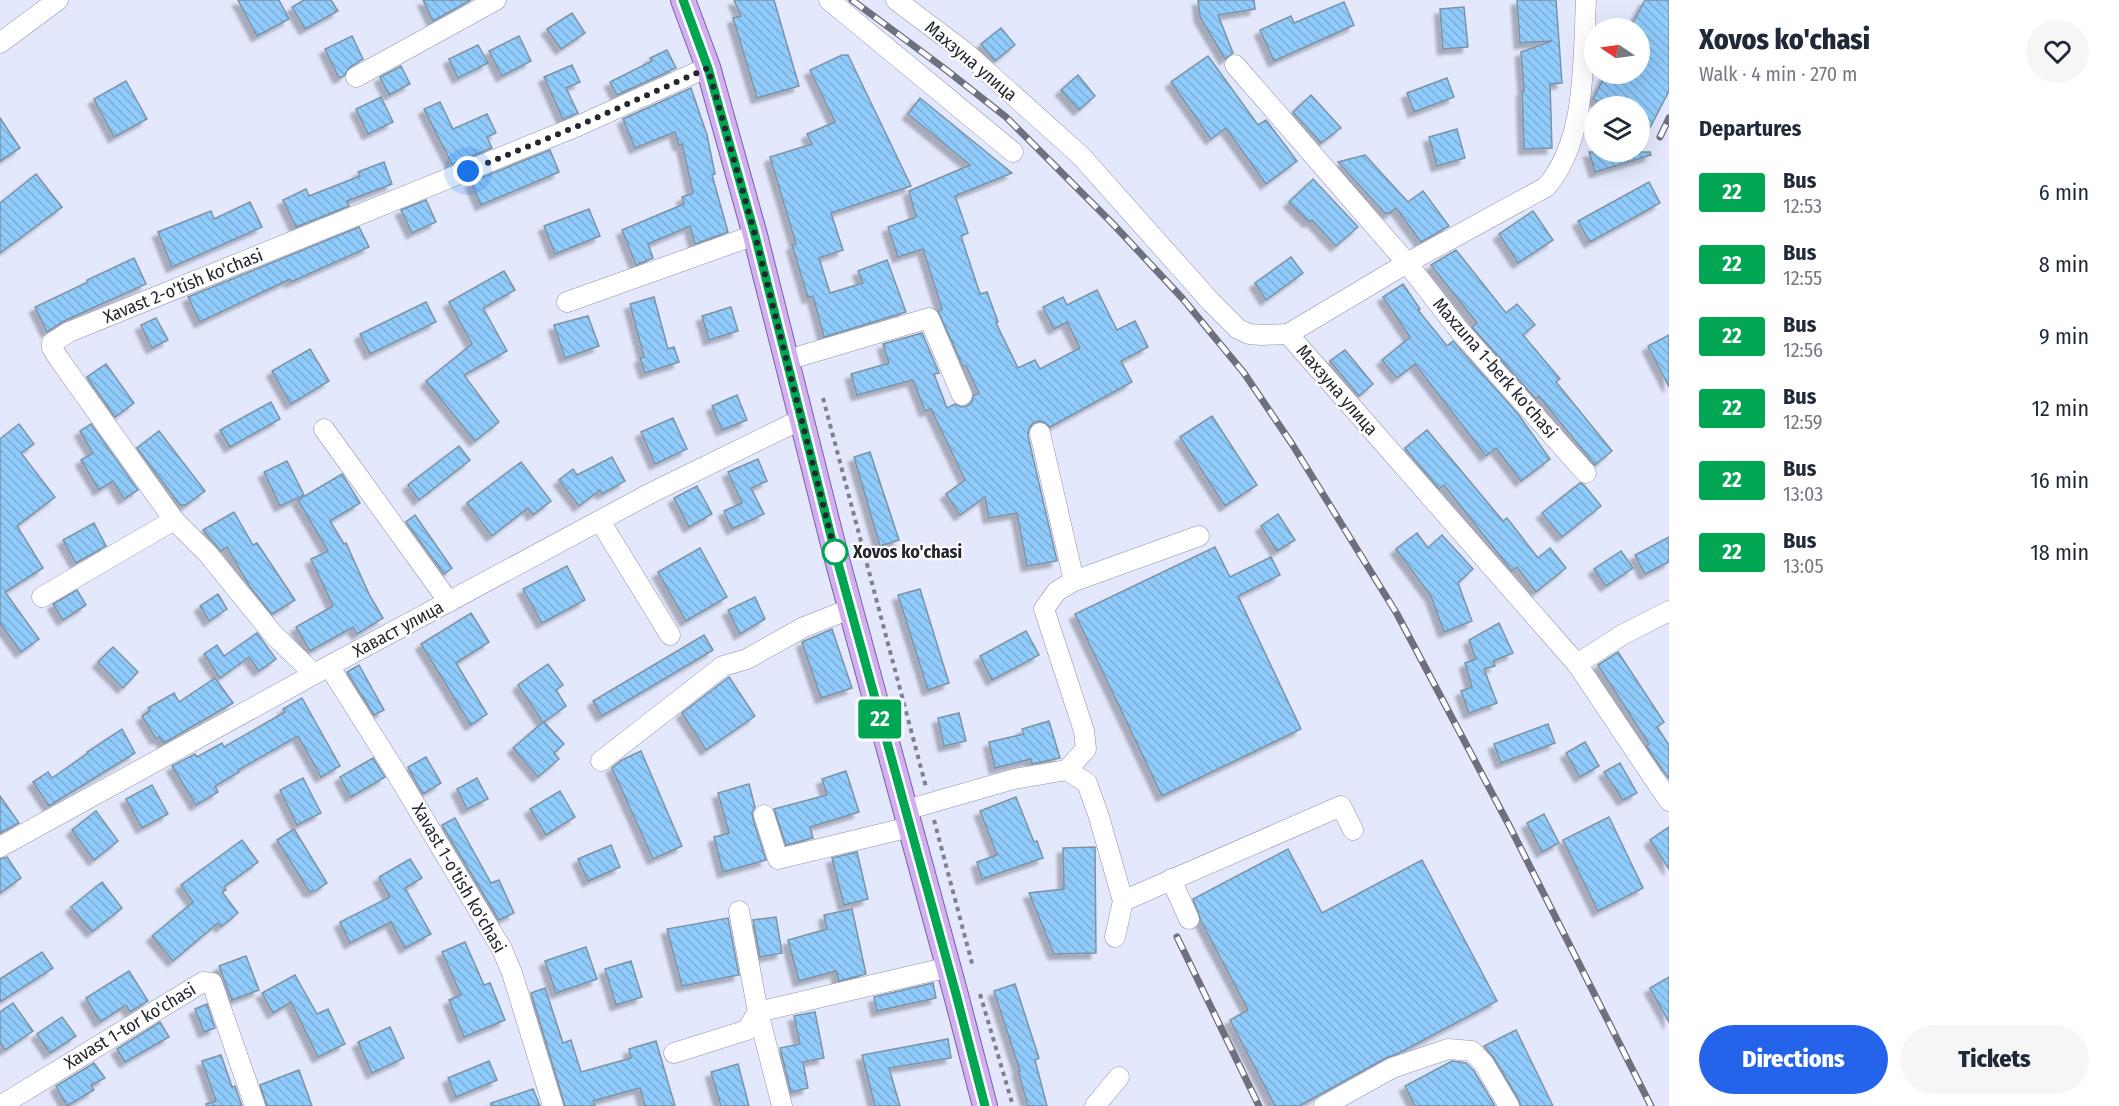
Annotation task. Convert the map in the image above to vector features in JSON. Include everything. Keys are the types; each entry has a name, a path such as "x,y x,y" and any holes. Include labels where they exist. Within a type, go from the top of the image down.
{"main road":[{"path":"683,0 708,68 755,235 800,420 985,1106"},
{"path":"698,0 708,68"}],"street":[{"path":"0,44 58,0"},
{"path":"356,77 496,0"},
{"path":"829,0 1013,152"},
{"name":"Махзуна улица","path":"896,0 965,52 1081,156 1238,330 1249,334 1288,334 1577,664 1669,801"},
{"path":"1288,334 1407,263 1546,187 1557,175 1574,133 1586,0"},
{"name":"Maxzuna 1-berk ko'chasi","path":"1235,65 1407,263 1459,330 1586,473"},
{"name":"Xavast 2-o'tish ko'chasi","path":"321,670 273,634 207,554 174,520 52,348 54,340 578,126 708,68"},
{"path":"567,302 755,235"},
{"path":"787,360 929,318 962,395"},
{"name":"Хаваст улица","path":"0,847 321,670 649,494 800,420"},
{"path":"324,429 449,602"},
{"path":"1040,433 1074,581"},
{"path":"42,597 174,520"},
{"path":"600,521 670,635"},
{"path":"764,815 778,859 908,819 930,804 1014,779 1067,770 1086,749 1084,731 1044,609 1057,591 1074,581 1200,536"},
{"path":"601,761 723,666 747,659 804,627 850,609"},
{"path":"1577,664 1622,634 1669,611"},
{"name":"Xavast 1-o'tish ko'chasi","path":"321,670 398,776 502,949 512,973 553,1106"},
{"path":"1067,770 1087,783 1099,817 1123,901 1115,937"},
{"path":"1123,901 1341,806 1353,830"},
{"path":"1171,879 1189,919"},
{"path":"739,911 758,1012 782,1106"},
{"path":"674,1053 747,1030 758,1012 949,967"},
{"name":"Xavast 1-tor ko'chasi","path":"0,1106 203,982 209,981 212,983 255,1106"},
{"path":"1324,1106 1392,1068 1448,1049 1472,1051 1484,1064 1509,1106"},
{"path":"1095,1106 1119,1077"}],"path":[{"path":"823,398 975,977"},
{"path":"978,989 1013,1106"}],"building":[{"path":"238,0 279,0 289,19 257,36"},
{"path":"304,0 331,0 338,11 305,29 292,7"},
{"path":"423,0 471,0 433,21"},
{"path":"734,0 774,0 799,86 757,98 733,18 741,16"},
{"path":"1198,0 1254,0 1255,9 1218,15 1233,53 1225,59 1200,17"},
{"path":"1517,0 1556,0 1562,83 1550,84 1552,148 1524,149 1521,52 1552,41 1520,43"},
{"path":"1645,0 1669,0 1669,91 1650,128 1650,96 1595,96 1601,84 1650,84 1650,18 1635,18"},
{"path":"1344,2 1354,25 1274,61 1260,30 1291,16 1294,23"},
{"path":"1464,7 1468,47 1443,49 1440,9"},
{"path":"572,13 585,33 561,49 547,29"},
{"path":"1001,28 1015,45 995,61 981,44"},
{"path":"352,36 363,59 339,78 325,49"},
{"path":"519,36 531,61 502,76 489,51"},
{"path":"478,45 488,63 458,78 449,59"},
{"path":"667,50 676,68 617,95 610,82 652,61 650,58"},
{"path":"842,55 848,55 911,186 831,213 843,250 819,258 830,293 863,283 858,271 887,260 906,312 824,337 813,296 808,298 792,245 796,244 770,157 812,144 807,134 835,122 810,70"},
{"path":"1208,56 1258,125 1266,120 1297,161 1266,184 1226,128 1211,139 1171,82"},
{"path":"572,65 580,82 566,88 578,113 563,119 544,77"},
{"path":"401,66 410,84 389,95 380,77"},
{"path":"1078,75 1095,96 1079,110 1061,90"},
{"path":"1447,78 1454,97 1414,112 1407,93"},
{"path":"126,81 147,119 114,137 94,99"},
{"path":"691,88 707,135 715,174 712,175 728,232 695,244 690,226 648,244 653,258 636,265 622,230 684,204 682,197 693,193 682,144 679,145 675,132 635,148 623,119"},
{"path":"1311,95 1341,128 1321,143 1293,112"},
{"path":"381,97 393,122 368,134 356,109"},
{"path":"920,98 1012,173 955,196 968,233 961,236 980,294 987,292 998,322 996,323 1018,368 1035,360 1040,369 1080,348 1067,322 1054,329 1043,307 1063,297 1067,305 1097,290 1117,330 1135,321 1148,347 1121,361 1132,382 1050,427 1038,421 1029,429 1028,436 1057,561 1027,566 1017,513 989,518 985,497 960,515 946,494 965,480 931,409 925,411 913,380 857,395 851,374 889,363 883,344 922,333 939,373 934,374 947,408 955,404 961,407 967,406 972,402 974,395 979,393 966,366 963,366 938,311 942,309 923,249 898,257 888,227 916,217 909,191 970,165 908,114"},
{"path":"440,102 453,129 487,114 496,133 487,137 492,148 452,164 424,109"},
{"path":"0,118 20,148 0,161"},
{"path":"1457,129 1465,158 1437,166 1429,137"},
{"path":"550,150 559,172 481,205 471,182"},
{"path":"1365,155 1408,202 1423,191 1449,226 1421,242 1396,208 1390,213 1385,213 1338,162"},
{"path":"384,162 392,184 347,201 349,206 296,227 283,200 306,189 309,196 360,176 358,172"},
{"path":"1592,162 1628,162 1595,172"},
{"path":"36,174 62,207 0,253 0,203"},
{"path":"1313,179 1358,227 1336,246 1312,220 1309,222 1289,202"},
{"path":"1649,182 1660,203 1590,242 1578,221"},
{"path":"426,200 436,222 412,233 401,210"},
{"path":"250,202 262,227 172,267 158,232 211,211 214,219"},
{"path":"589,209 600,236 555,254 544,226"},
{"path":"1533,211 1553,240 1518,263 1499,234"},
{"path":"359,227 369,247 291,282 290,279 200,322 188,297"},
{"path":"1456,250 1506,313 1517,304 1535,325 1523,335 1560,379 1556,382 1612,451 1595,465 1539,396 1536,399 1472,327 1477,323 1431,265"},
{"path":"1291,257 1303,273 1266,300 1255,283"},
{"path":"134,258 146,284 64,321 47,332 35,307"},
{"path":"504,271 515,290 483,308 507,351 464,375 499,422 475,441 426,381 472,344 449,302"},
{"path":"1403,284 1420,309 1418,310 1447,346 1453,341 1518,414 1550,459 1521,481 1496,448 1486,456 1415,364 1397,378 1382,360 1410,337 1383,297"},
{"path":"654,297 668,349 674,347 679,362 645,373 640,358 644,357 630,304"},
{"path":"426,302 436,322 370,354 360,334"},
{"path":"731,307 738,331 709,340 702,316"},
{"path":"588,316 599,346 565,358 554,325"},
{"path":"156,318 168,340 152,348 141,325"},
{"path":"1669,335 1669,387 1648,346"},
{"path":"310,349 329,381 291,404 272,371"},
{"path":"1345,350 1373,384 1359,396 1330,361"},
{"path":"106,364 134,403 115,417 87,377"},
{"path":"737,395 747,420 722,430 712,406"},
{"path":"271,402 280,419 230,447 220,430"},
{"path":"1212,416 1257,485 1225,506 1180,437"},
{"path":"673,418 687,449 655,464 641,432"},
{"path":"19,424 34,444 21,453 55,497 17,526 43,568 5,592 39,639 21,652 0,623 0,439"},
{"path":"91,424 138,490 124,499 113,481 99,490 81,460 93,453 80,431"},
{"path":"1427,430 1503,521 1507,518 1538,558 1550,548 1566,568 1536,592 1517,567 1512,571 1444,485 1439,489 1405,448"},
{"path":"159,431 205,491 186,505 180,505 137,448"},
{"path":"459,446 470,460 419,500 408,485"},
{"path":"870,452 899,540 880,546 854,457"},
{"path":"612,457 625,481 602,494 600,490 579,506 559,480 573,469 577,475"},
{"path":"758,459 767,481 751,488 764,514 732,529 724,511 742,503 728,472"},
{"path":"287,461 304,495 280,506 264,472"},
{"path":"521,462 551,501 533,515 528,508 492,536 467,503"},
{"path":"342,474 360,503 330,521 344,544 346,543 370,596 383,618 357,634 353,627 310,651 296,627 333,606 311,559 328,551 298,500"},
{"path":"1580,483 1601,506 1562,537 1542,513"},
{"path":"697,486 712,514 689,527 674,498"},
{"path":"234,512 253,545 257,543 295,600 272,614 250,587 227,547 221,551 203,530"},
{"path":"1278,514 1295,540 1277,551 1261,526"},
{"path":"415,515 452,568 444,574 406,522"},
{"path":"94,523 106,546 76,563 63,540"},
{"path":"1417,533 1428,548 1442,535 1473,569 1458,583 1472,621 1444,632 1431,596 1396,549"},
{"path":"1669,537 1669,562 1645,574 1635,555"},
{"path":"1215,547 1230,577 1271,557 1280,575 1238,596 1301,729 1162,796 1075,614"},
{"path":"700,548 727,597 686,621 658,572"},
{"path":"1621,551 1633,568 1606,586 1594,569"},
{"path":"567,566 585,600 542,623 523,589"},
{"path":"920,589 949,683 928,690 898,595"},
{"path":"77,590 86,605 63,620 53,604"},
{"path":"218,594 227,609 209,621 200,606"},
{"path":"755,597 765,619 740,634 728,610"},
{"path":"471,613 489,642 456,663 487,714 471,725 421,644"},
{"path":"1499,623 1513,653 1493,661 1495,666 1484,669 1497,703 1469,713 1461,691 1472,687 1465,663 1476,659 1469,640"},
{"path":"832,629 852,688 821,698 802,642"},
{"path":"1026,631 1039,655 992,680 980,656"},
{"path":"257,633 276,659 259,671 249,657 220,678 204,654 217,645 224,656"},
{"path":"704,635 713,650 602,716 593,701"},
{"path":"113,647 138,672 123,688 98,662"},
{"path":"1618,652 1664,722 1657,727 1669,745 1669,779 1646,746 1649,744 1598,665"},
{"path":"548,664 563,685 556,690 566,706 544,722 564,744 554,753 559,759 538,777 513,748 543,722 518,685"},
{"path":"359,665 384,710 374,715 347,672"},
{"path":"729,677 755,716 706,750 682,713"},
{"path":"215,678 233,703 164,743 159,737 156,739 142,716 150,711 148,708 174,693 179,702"},
{"path":"302,698 340,766 321,777 298,736 238,770 239,772 215,786 218,792 196,805 172,766 195,754 197,757 222,743 224,747 285,712 283,709"},
{"path":"959,713 966,741 944,746 938,718"},
{"path":"1049,721 1060,758 1032,764 1031,759 995,768 989,742 1024,734 1022,729"},
{"path":"1548,724 1555,743 1501,763 1494,744"},
{"path":"122,729 135,753 49,806 33,782 48,772 52,778"},
{"path":"1585,742 1599,766 1580,777 1566,753"},
{"path":"641,751 682,846 653,859 612,768 622,760"},
{"path":"426,757 441,783 423,794 408,767"},
{"path":"373,758 385,777 351,797 340,777"},
{"path":"1620,763 1637,793 1623,800 1604,772"},
{"path":"846,771 859,812 810,827 813,838 786,845 774,809 827,795 822,779"},
{"path":"303,778 321,813 297,825 280,790"},
{"path":"477,778 488,799 467,809 457,789"},
{"path":"749,784 755,807 752,812 753,819 766,860 723,872 714,837 729,833 718,793"},
{"path":"152,785 168,814 142,828 126,799"},
{"path":"560,791 575,817 546,835 530,809"},
{"path":"0,796 19,823 0,833"},
{"path":"1016,797 1043,858 982,879 977,862 997,855 980,811"},
{"path":"96,811 118,841 94,860 72,830"},
{"path":"1544,814 1559,843 1542,852 1527,823"},
{"path":"1609,817 1643,888 1598,911 1563,840"},
{"path":"455,818 491,883 499,880 514,913 499,920 442,825"},
{"path":"1669,827 1669,869 1650,840"},
{"path":"294,829 327,883 315,891 309,891 277,840"},
{"path":"242,840 258,862 224,887 226,890 222,892 238,913 221,927 218,923 173,961 152,936 193,902 181,885"},
{"path":"611,845 620,867 588,881 578,859"},
{"path":"1095,847 1096,953 1054,954 1029,893 1064,889 1063,848"},
{"path":"1288,849 1322,913 1422,860 1497,1001 1299,1106 1275,1106 1230,1020 1248,1010 1201,921 1193,899"},
{"path":"857,852 868,899 844,905 832,858"},
{"path":"7,857 21,878 0,893 0,859"},
{"path":"410,859 422,878 405,888 431,934 405,948 391,922 350,943 340,922 390,897 379,877"},
{"path":"102,882 122,908 92,932 71,907"},
{"path":"852,909 866,974 839,981 836,971 799,981 788,940 827,929 824,915"},
{"path":"776,917 782,953 760,957 753,920"},
{"path":"728,918 739,975 682,986 667,929"},
{"path":"465,942 484,985 490,983 505,1020 464,1037 449,1000 461,995 442,952"},
{"path":"586,947 597,979 556,993 545,961"},
{"path":"42,952 53,968 0,1002 0,979"},
{"path":"246,956 259,990 232,1000 219,966"},
{"path":"631,961 642,997 616,1005 605,969"},
{"path":"129,971 148,1001 130,1012 126,1005 100,1022 86,998"},
{"path":"295,975 317,1014 328,1009 345,1044 318,1057 291,1002 273,1013 262,993"},
{"path":"1669,977 1669,1022 1650,988"},
{"path":"933,983 936,998 877,1011 874,997"},
{"path":"1015,984 1039,1058 1035,1060 1047,1106 1028,1106 1018,1071 1020,1071 994,991"},
{"path":"545,988 563,1043 571,1040 581,1072 631,1058 629,1049 656,1041 675,1106 645,1106 640,1088 593,1101 595,1106 565,1106 531,993"},
{"path":"13,1003 33,1031 5,1050 0,1042 0,1012"},
{"path":"207,1004 215,1028 204,1032 195,1009"},
{"path":"815,1012 824,1058 803,1062 808,1088 791,1092 780,1048 800,1044 794,1016"},
{"path":"62,1017 76,1036 50,1053 37,1034"},
{"path":"160,1022 169,1037 125,1062 117,1049"},
{"path":"390,1027 404,1058 372,1073 358,1042"},
{"path":"1516,1030 1553,1106 1521,1106 1494,1058 1484,1046"},
{"path":"948,1039 951,1058 889,1068 900,1106 875,1106 862,1055"},
{"path":"221,1055 232,1087 235,1086 242,1106 207,1106 206,1104 216,1101 202,1061"},
{"path":"489,1061 497,1080 456,1097 448,1078"},
{"path":"1452,1061 1466,1063 1474,1071 1495,1106 1415,1106 1405,1086"},
{"path":"94,1063 105,1078 91,1085 94,1090 67,1106 56,1086"},
{"path":"738,1064 749,1106 721,1106 711,1072"},
{"path":"299,1070 312,1106 267,1106 260,1085"},
{"path":"533,1089 540,1106 491,1106 491,1103"}],"railway":[{"path":"852,0 1006,117 1113,224 1183,299 1244,373 1292,444 1397,614 1511,829 1651,1106"},
{"path":"1660,137 1669,118"},
{"path":"1177,937 1259,1106"}],"bus line":[{"name":"22","path":"683,0 708,68 755,235 800,420 985,1106"}],"place":[{"name":"Xovos ko'chasi","path":"835,552"}],"route":[{"path":"468,171 578,126 708,68 755,235 835,552"}]}
